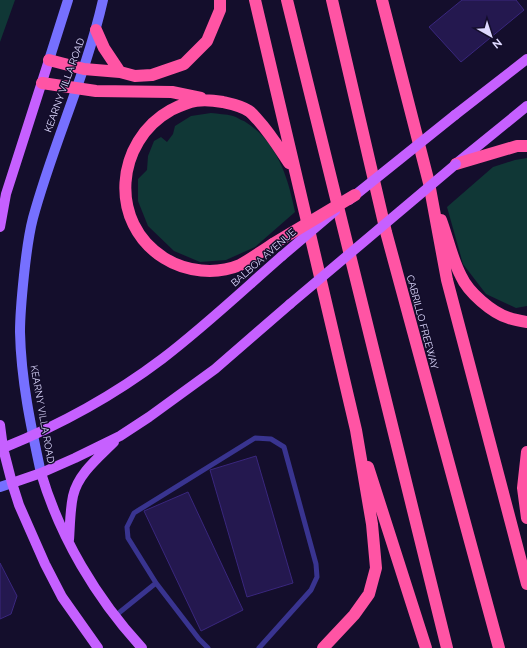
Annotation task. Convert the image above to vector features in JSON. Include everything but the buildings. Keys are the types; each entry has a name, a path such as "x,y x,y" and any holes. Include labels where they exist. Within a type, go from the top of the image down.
{"highway":[{"path":"49,60 84,69 120,72 135,76 152,75 184,64 207,41 220,10 220,0"},
{"path":"255,0 356,430 372,524 376,568 369,594 354,615 323,648"},
{"path":"287,0 447,648"},
{"name":"CABRILLO FREEWAY","path":"332,0 386,232 499,648"},
{"path":"382,0 429,183 447,280 527,584"},
{"path":"96,30 104,48 120,72"},
{"path":"42,84 77,87 96,91 172,92 236,105 250,111 270,134 294,171"},
{"path":"208,99 190,102 173,109 159,118 147,128 137,143 129,161 126,179 126,195 132,220 144,241 154,251 173,263 193,270 226,269 240,264 355,195"},
{"path":"456,164 517,146 527,146"},
{"path":"429,183 461,277 468,288 478,298 498,313 508,318 527,322"},
{"path":"356,430 426,648"},
{"path":"527,452 522,488 527,518"}],"main road":[{"name":"KEARNY VILLA ROAD","path":"0,227 1,214 6,194 68,0"},
{"name":"KEARNY VILLA ROAD","path":"103,0 96,30 84,69 45,177 32,220 27,253 20,332 23,380 41,473 50,501 69,542 93,585 115,616 142,648"},
{"name":"BALBOA AVENUE","path":"2,448 61,423 116,391 161,360 201,328 282,256 355,195 527,59"},
{"path":"0,487 41,473 120,436 149,417 215,369 456,164 527,106"},
{"path":"0,424 2,448 19,505 45,564 62,597 98,648"},
{"path":"69,542 70,520 75,489 88,470 120,436"}],"lane":[{"path":"208,648 198,639 156,582 128,538 127,526 134,513 255,438 271,439 284,447 316,564 317,577 310,590 259,648"},
{"path":"115,616 156,582"}],"green space":[{"path":"0,0 15,0 0,42"},
{"path":"211,113 236,117 255,129 265,139 273,149 284,173 289,186 295,212 255,247 226,260 200,262 174,251 148,226 138,201 138,179 147,170 148,156 154,141 161,137 167,142 173,134 175,126 191,116"},
{"path":"527,158 527,306 516,308 486,294 463,264 447,207 493,167"}]}
